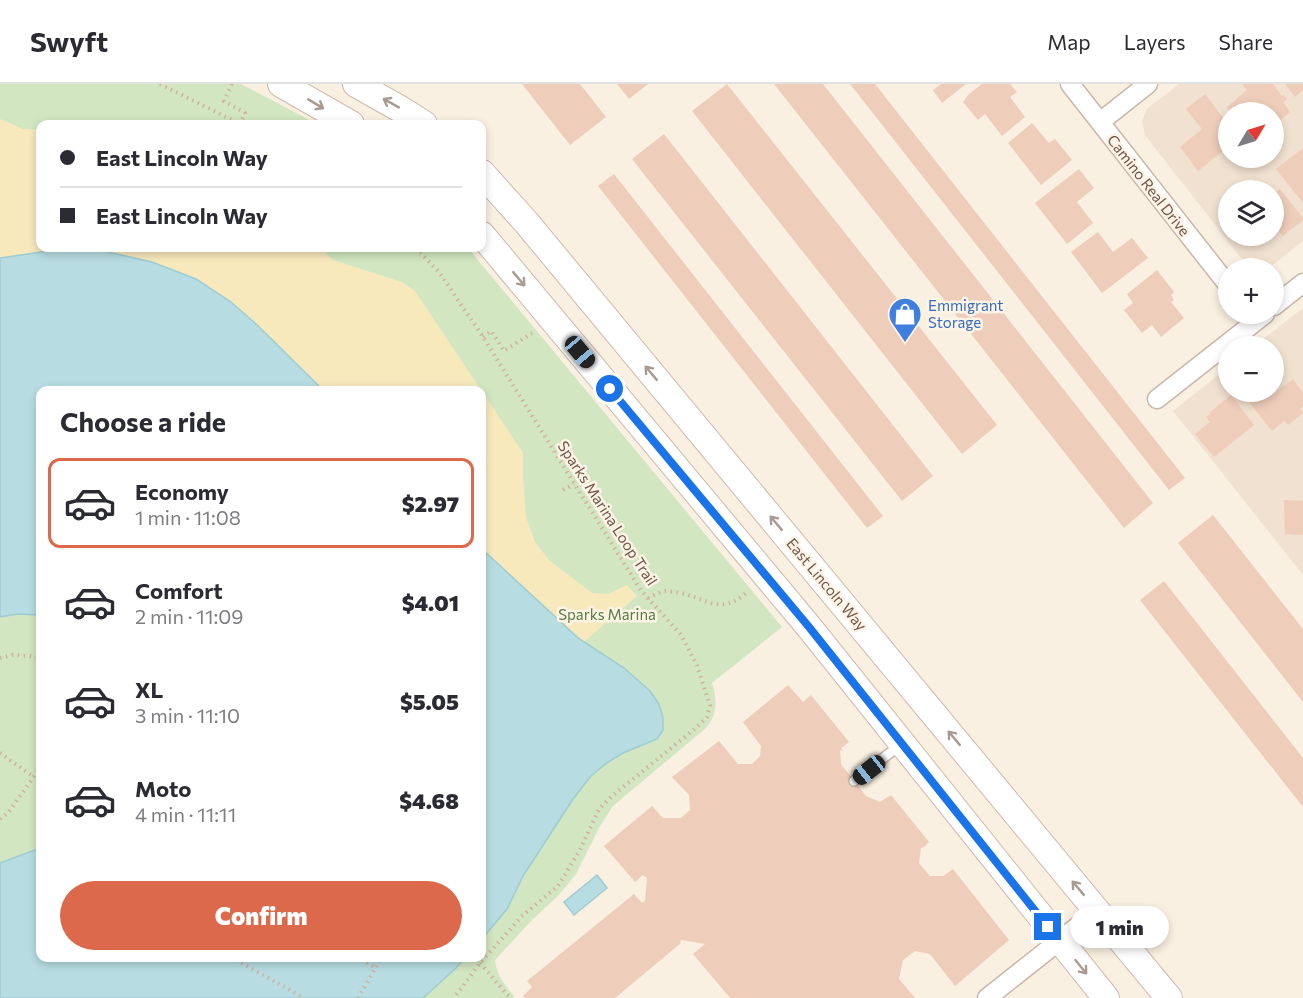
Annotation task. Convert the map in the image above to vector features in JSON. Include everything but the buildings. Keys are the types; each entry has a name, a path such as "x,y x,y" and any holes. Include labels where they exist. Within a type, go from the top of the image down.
{"street":[{"path":"281,84 344,120"},
{"path":"356,84 418,120"},
{"name":"Camino Real Drive","path":"1070,84 1218,272"},
{"path":"1100,122 1148,84"},
{"name":"East Lincoln Way","path":"486,177 565,268 1169,998"},
{"path":"486,240 809,627 1106,998"},
{"path":"1284,298 1303,283"},
{"path":"1157,399 1247,324"},
{"path":"987,998 1097,911"}],"lane":[{"path":"854,781 902,744"}],"path":[{"path":"160,84 232,120"},
{"path":"232,84 224,101 245,113 242,120"},
{"name":"Sparks Marina Loop Trail","path":"420,252 439,272 483,337 640,589 681,635 697,665 710,706 707,717 697,727 599,809 580,850 558,886 522,916 486,956"},
{"path":"483,337 491,331 504,351 532,333"},
{"path":"563,490 574,484"},
{"path":"648,598 666,591 687,594 713,604 729,604 740,599 747,592"},
{"path":"0,658 13,655 36,657"},
{"path":"0,753 34,777"},
{"path":"0,819 8,813 36,774"},
{"path":"240,962 304,998"},
{"path":"365,962 376,968"},
{"path":"358,998 379,962"},
{"path":"481,962 510,998"},
{"name":"Sparks Marina Loop Trail","path":"454,998 481,962"}],"shaded area":[{"path":"1179,84 1303,84 1303,241 1282,258 1241,258 1232,246 1284,246 1284,180 1218,180 1218,229 1145,135 1142,121 1147,109"},
{"path":"1303,308 1303,575 1173,411 1218,375 1218,402 1284,402 1284,336 1267,336"}],"green space":[{"name":"Sparks Marina","path":"0,84 241,84 309,120 36,120 36,252 471,252 782,627 712,683 715,707 710,723 613,806 600,826 576,874 559,895 495,960 499,975 514,996 512,998 0,998"}],"sand":[{"path":"0,119 23,129 36,130 36,252 41,252 0,258"},
{"path":"107,252 324,252 333,260 402,282 415,291 478,386 319,386 255,322 230,302 193,279 129,256"},
{"path":"486,397 523,453 526,517 535,542 549,560 592,593 608,594 627,585 637,596 584,642 486,553"}],"water":[{"path":"41,252 107,252 152,262 196,279 231,302 319,386 36,386 36,615 17,614 0,617 0,258"},
{"path":"486,553 578,638 624,668 650,691 659,704 663,718 663,730 657,739 623,753 591,776 573,799 523,876 507,909 486,934"},
{"path":"36,850 36,962 461,962 423,998 0,998 0,863"},
{"path":"597,875 607,888 574,915 564,902"}],"place":[{"name":"Emmigrant Storage","path":"905,343"}],"route":[{"path":"610,389 809,627 1048,927"}]}
